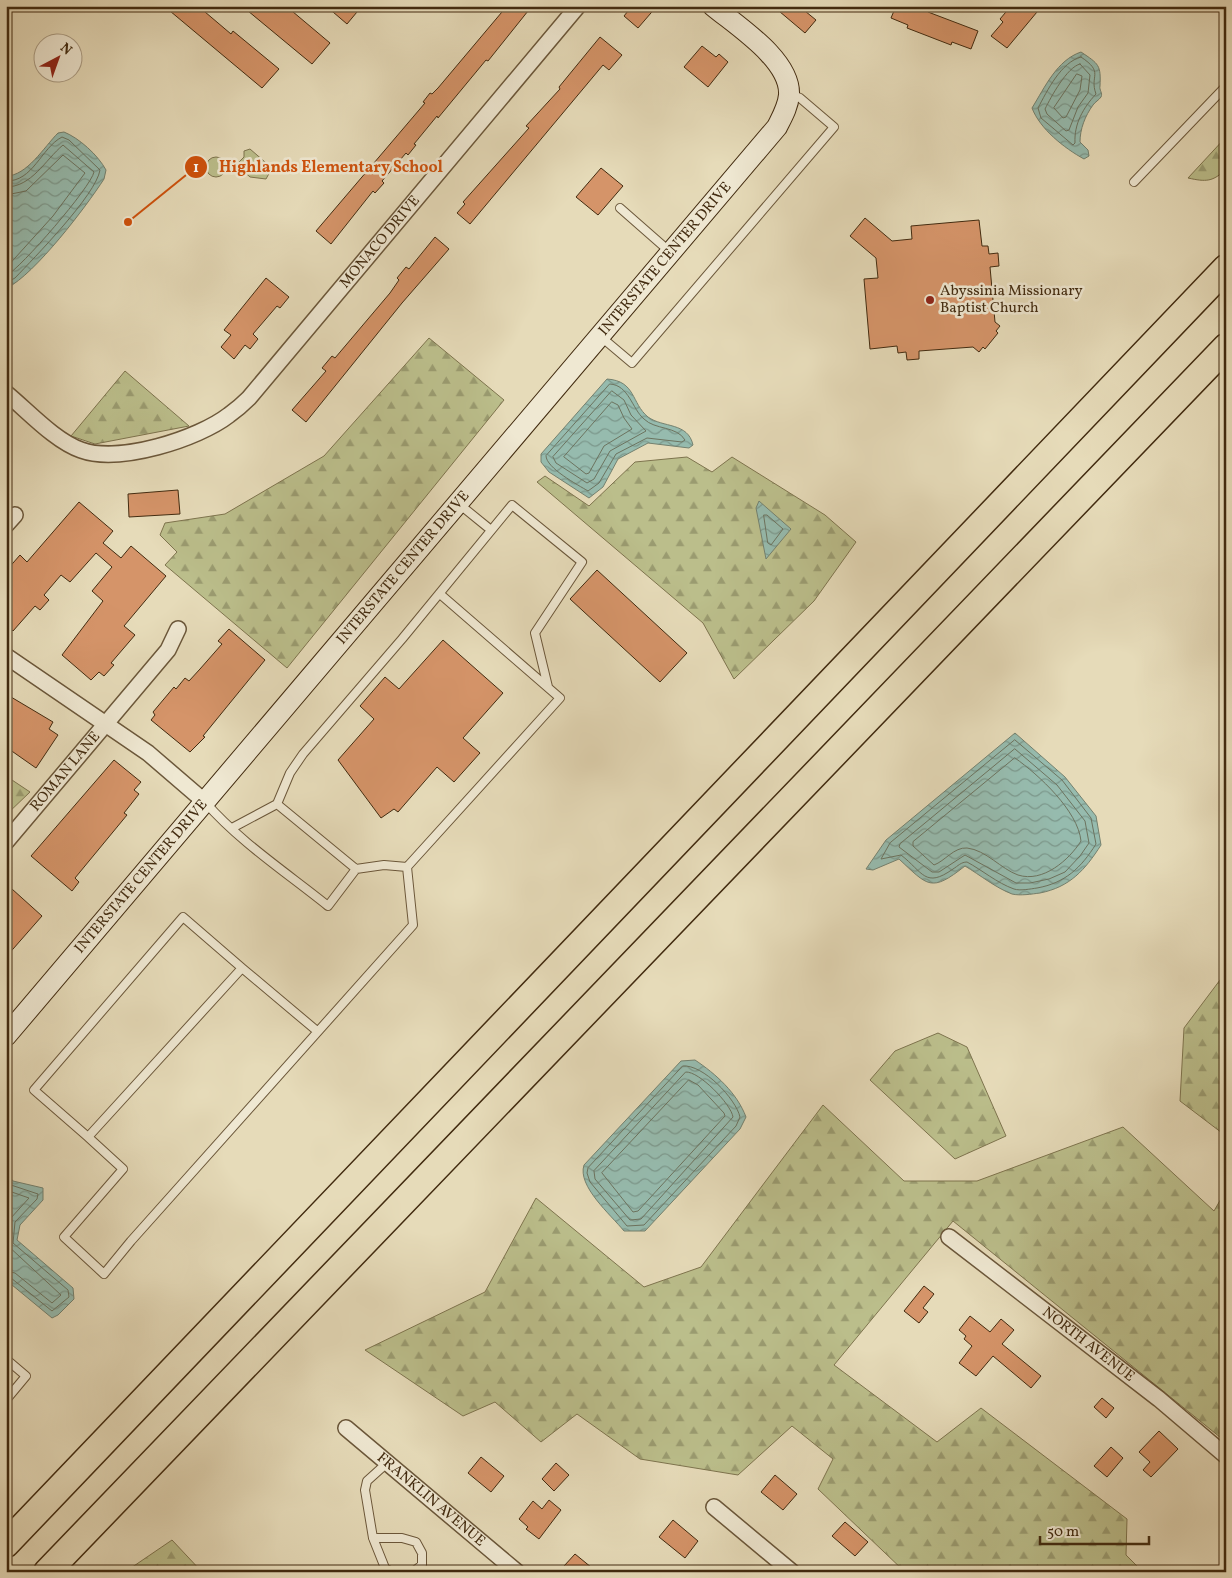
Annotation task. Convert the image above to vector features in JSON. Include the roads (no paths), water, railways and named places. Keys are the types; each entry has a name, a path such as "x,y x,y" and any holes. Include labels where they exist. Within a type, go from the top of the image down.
{"highway":[{"path":"6,1544 1226,268"},
{"path":"47,1572 1226,347"}],"street":[{"name":"MONACO DRIVE","path":"6,393 63,441 81,450 99,454 119,454 187,436 229,416 249,398 578,6"},
{"path":"713,6 771,55 788,81 789,94"},
{"name":"INTERSTATE CENTER DRIVE","path":"6,1036 777,127 786,109 789,94"},
{"name":"ROMAN LANE","path":"6,842 168,650 178,629"},
{"path":"6,656 148,753 205,802"},
{"name":"NORTH AVENUE","path":"949,1237 1159,1399 1226,1456"},
{"name":"FRANKLIN AVENUE","path":"346,1428 518,1572"},
{"path":"714,1507 792,1572"}],"lane":[{"path":"1134,182 1226,86"},
{"path":"600,336 632,363 834,126 800,98 789,94"},
{"path":"620,208 671,252"},
{"path":"458,503 491,530"},
{"path":"232,828 278,804 290,773 303,754 440,594 512,506 582,562 534,633 548,687"},
{"path":"317,1031 183,917 34,1090 123,1169 64,1237 104,1274 317,1031 413,925 408,867 560,698 440,594"},
{"path":"205,802 232,828 328,906 356,869 384,864 408,867"},
{"path":"278,804 356,869"},
{"path":"88,1137 242,968"},
{"path":"6,1359 26,1376 6,1400"},
{"path":"388,1463 367,1481 365,1490 373,1538 385,1568 392,1572"},
{"path":"373,1538 402,1538 416,1542 422,1553 422,1565 413,1572"}],"water":[{"path":"1081,52 1092,59 1098,66 1102,94 1090,109 1082,127 1080,142 1088,150 1089,156 1084,159 1054,137 1041,123 1032,108 1058,68 1065,61"},
{"path":"64,132 82,143 93,153 106,170 104,179 73,222 45,255 7,288 6,176 14,175 28,166 58,133"},
{"path":"607,379 623,384 628,388 648,417 686,432 693,445 689,448 648,443 618,459 603,487 589,498 549,472 541,462 541,454"},
{"path":"759,501 791,529 766,559 756,508"},
{"path":"1015,733 1065,777 1096,816 1101,845 1083,870 1068,882 1051,890 1019,895 1000,888 965,866 954,875 937,883 930,883 924,880 899,859 873,870 866,869 886,840"},
{"path":"695,1060 711,1071 725,1085 737,1100 746,1117 740,1129 645,1231 624,1231 590,1191 585,1182 584,1165 681,1061"},
{"path":"6,1172 13,1181 43,1188 43,1200 20,1225 17,1240 73,1288 74,1299 58,1315 52,1318 6,1280"}],"place":[{"name":"Highlands Elementary School","path":"128,222"},
{"name":"Abyssinia Missionary Baptist Church","path":"930,300"}]}
